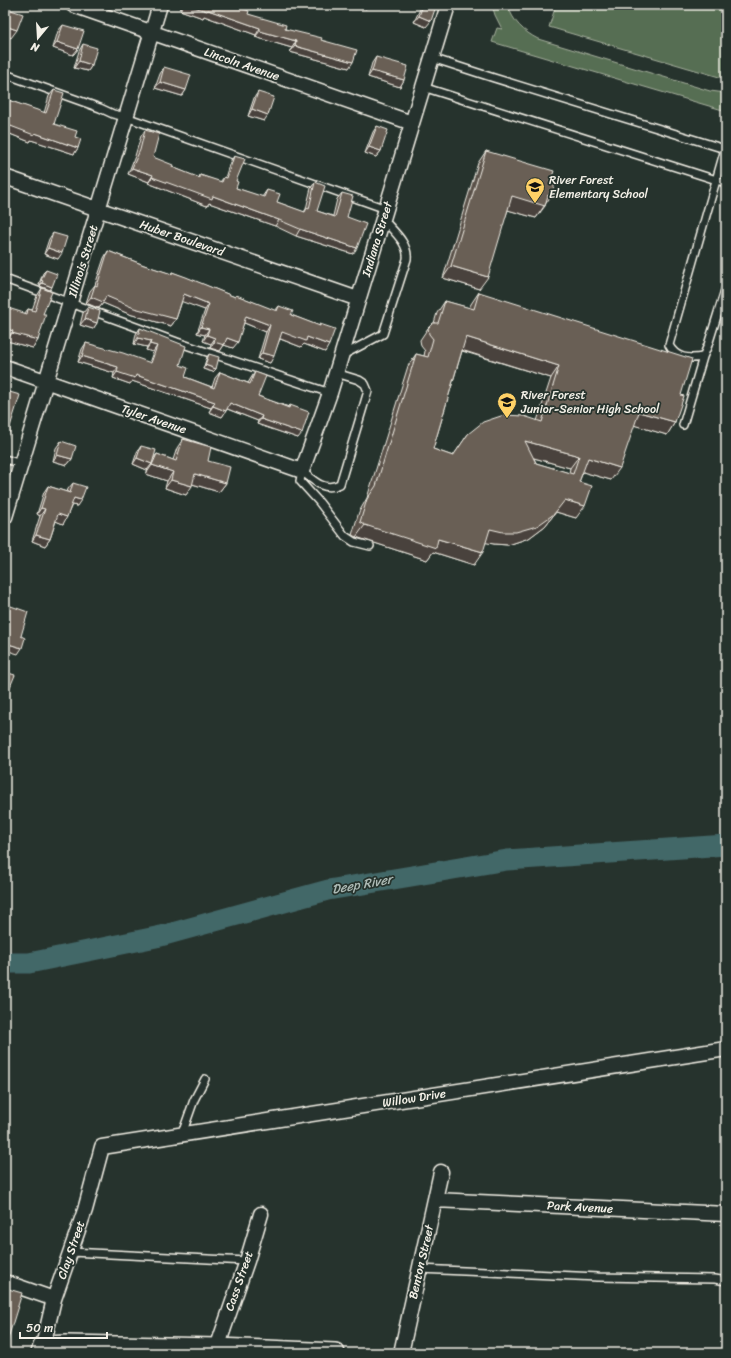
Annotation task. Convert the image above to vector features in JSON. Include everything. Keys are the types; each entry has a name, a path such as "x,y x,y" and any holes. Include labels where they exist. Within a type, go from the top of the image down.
{"street":[{"name":"Lincoln Avenue","path":"73,5 412,123"},
{"name":"Illinois Street","path":"5,517 160,5"},
{"name":"Indiana Street","path":"302,471 330,393 448,5"},
{"name":"Huber Boulevard","path":"5,176 358,299"},
{"name":"Tyler Avenue","path":"5,367 302,471"},
{"name":"Willow Drive","path":"102,1147 726,1049"},
{"name":"Clay Street","path":"42,1349 54,1299 85,1210 102,1147"},
{"name":"Benton Street","path":"401,1353 441,1172"},
{"name":"Park Avenue","path":"435,1200 726,1214"},
{"name":"Cass Street","path":"217,1348 247,1261 261,1214"},
{"path":"5,1282 54,1299"},
{"path":"42,1349 66,1345 217,1348 335,1353"}],"lane":[{"path":"432,58 725,149 724,158 716,180 669,345 672,351 679,356 692,358 703,357"},
{"path":"5,74 113,114 126,117 384,214 404,244 408,254 407,259 383,334 341,356"},
{"path":"423,87 726,183"},
{"path":"5,279 177,342 330,393"},
{"path":"683,425 726,287"},
{"path":"336,372 359,380 365,384 368,391 340,484 330,488 321,485 302,471 300,481 345,536 354,542 370,546"},
{"path":"5,459 21,464"},
{"path":"182,1134 194,1100 204,1079"},
{"path":"71,1252 247,1261"},
{"path":"419,1269 590,1277 715,1279 726,1281"}],"green space":[{"path":"492,5 508,5 512,16 519,25 538,39 710,91 726,93 726,111 492,42 497,28 502,29"},
{"path":"556,5 726,5 726,79 549,27"}],"building":[{"path":"187,5 233,5 249,11 248,14 286,25 285,29 322,38 321,40 357,50 353,62 295,46 296,41 260,31 260,28 208,10 207,11"},
{"path":"423,5 436,6 431,21 419,16"},
{"path":"5,8 23,14 17,30 5,26"},
{"path":"63,25 84,31 78,49 57,42"},
{"path":"83,44 97,48 92,65 79,61"},
{"path":"376,57 408,66 404,80 372,71"},
{"path":"164,67 191,75 186,90 160,82"},
{"path":"54,90 64,93 54,124 77,131 75,137 81,139 78,148 35,133 34,135 5,123 5,104 6,105 8,100 46,113"},
{"path":"258,92 274,97 268,115 252,109"},
{"path":"377,126 388,130 381,151 369,147"},
{"path":"145,130 159,134 153,157 173,165 172,167 200,178 200,175 222,182 224,177 227,178 234,156 245,159 236,181 238,182 236,188 264,197 267,190 280,194 277,202 305,212 307,208 309,209 315,182 325,186 317,211 335,217 342,193 353,196 347,217 366,224 357,248 300,229 213,196 212,199 132,168 140,150"},
{"path":"486,151 554,171 550,182 555,184 551,196 548,195 545,206 512,196 488,277 451,266"},
{"path":"53,233 67,237 62,253 48,248"},
{"path":"108,251 144,265 172,274 172,272 235,297 236,295 277,311 279,306 293,311 291,315 320,326 320,324 335,329 329,345 307,337 306,341 282,332 274,356 262,353 270,325 246,316 238,342 227,338 224,345 214,342 215,338 207,335 209,329 201,327 209,304 184,294 176,319 134,308 106,296 103,302 91,297 95,285 97,286"},
{"path":"46,270 57,274 52,287 42,283 43,281 41,280"},
{"path":"42,288 52,292 43,314 46,314 38,340 12,333 13,331 5,328 5,307 27,314 28,309 35,311"},
{"path":"479,292 692,359 681,395 684,396 675,422 639,412 620,468 588,458 579,482 592,486 585,506 565,500 554,514 537,526 516,532 503,532 490,529 483,552 438,539 436,548 365,525 360,522 367,499 376,486 416,354 428,357 433,339 429,334 428,328 433,323 438,323 445,301 474,309","holes":["466,337 559,366 542,422 524,416 504,415 483,422 468,434 453,456 433,449","525,441 579,456 573,474 536,463"]},
{"path":"88,307 100,311 97,323 85,319"},
{"path":"140,328 186,346 180,365 188,368 185,377 214,388 220,372 250,384 255,372 266,376 258,396 289,408 290,405 309,412 302,433 261,419 262,416 230,403 226,411 213,406 215,402 136,375 135,378 117,372 118,367 82,356 86,343 123,353 151,363 157,346 150,344 151,341 138,338"},
{"path":"209,354 219,357 216,369 205,365"},
{"path":"6,391 20,395 5,442 5,395"},
{"path":"183,439 211,447 208,461 230,467 226,483 195,474 192,486 171,480 173,472 152,465 157,454 176,461"},
{"path":"61,441 76,446 72,459 57,455"},
{"path":"141,446 156,450 152,464 137,458"},
{"path":"73,483 86,487 81,500 74,498 67,517 58,514 50,539 36,535 45,509 41,508 48,486 70,493"},
{"path":"5,604 28,612 21,636 25,638 22,648 5,643"},
{"path":"5,672 15,675 10,687 5,686"},
{"path":"5,1288 22,1293 5,1351"}],"waterway":[{"name":"Deep River","path":"5,963 29,963 161,936 328,890 507,860 726,845"}],"place":[{"name":"River Forest Elementary School","path":"535,204"},
{"name":"River Forest Junior-Senior High School","path":"507,419"}]}
